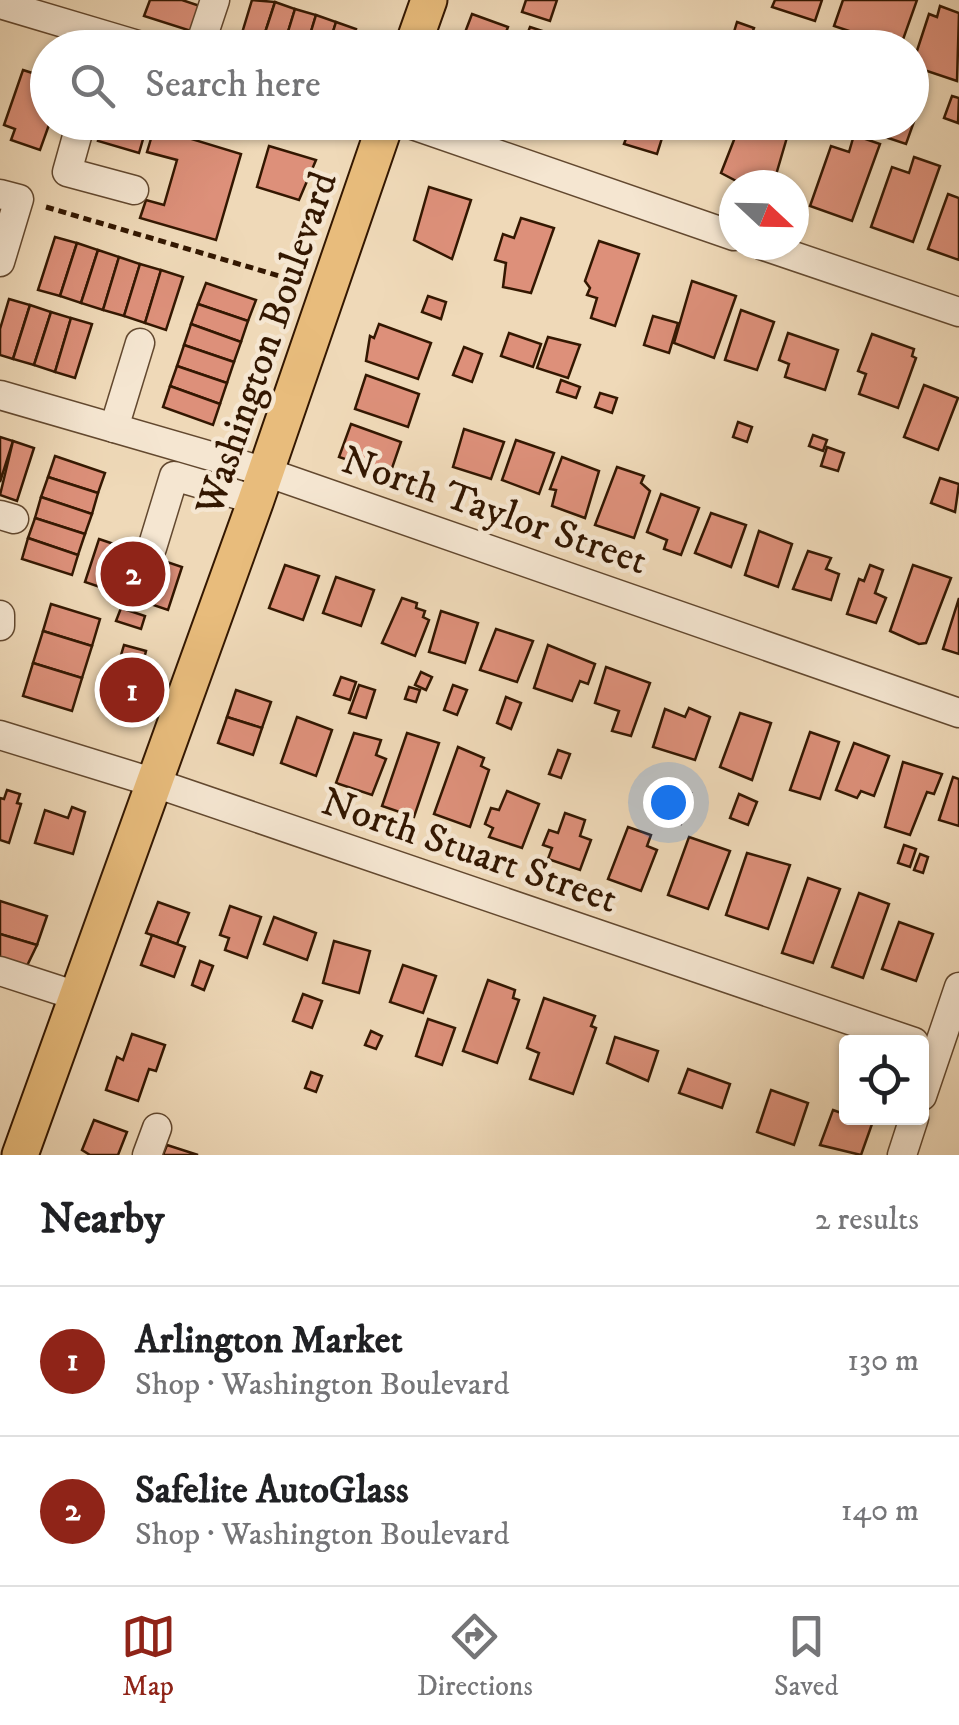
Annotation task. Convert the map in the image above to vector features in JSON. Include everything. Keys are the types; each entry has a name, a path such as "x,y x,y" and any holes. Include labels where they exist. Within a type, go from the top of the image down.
{"main road":[{"path":"418,30 429,0"},
{"name":"Washington Boulevard","path":"20,1155 261,486 380,140"}],"street":[{"path":"205,30 214,0"},
{"path":"0,4 33,7 81,30"},
{"path":"76,140 67,172 134,190"},
{"path":"456,140 719,231"},
{"path":"0,262 10,196"},
{"path":"805,260 959,312"},
{"path":"114,428 140,343"},
{"name":"North Taylor Street","path":"0,395 114,428 261,486 959,713"},
{"path":"152,548 174,476 261,486"},
{"path":"0,616 0,626"},
{"name":"North Stuart Street","path":"0,735 154,783 933,1049"},
{"path":"0,971 77,996"},
{"path":"933,1049 959,987"},
{"path":"902,1155 912,1125"}],"path":[{"path":"10,196 293,280"}],"building":[{"path":"150,0 182,0 200,6 191,30 144,16"},
{"path":"252,0 275,2 266,30 243,30"},
{"path":"526,0 557,0 550,21 522,12"},
{"path":"775,0 822,0 815,21 772,7"},
{"path":"843,0 917,0 906,30 846,30 834,26"},
{"path":"275,2 295,9 289,30 266,30"},
{"path":"940,6 959,13 957,81 929,72 929,30 924,30 929,14 937,17"},
{"path":"295,9 316,15 311,30 289,30"},
{"path":"472,14 508,27 507,30 466,30"},
{"path":"316,15 336,22 334,30 311,30"},
{"path":"336,22 356,29 356,30 334,30"},
{"path":"737,22 754,28 753,30 735,30"},
{"path":"23,70 30,72 30,140 44,140 40,150 11,140 15,129 4,125"},
{"path":"952,96 959,98 958,123 944,118"},
{"path":"98,140 143,140 139,153"},
{"path":"151,140 195,140 241,154 216,240 140,218 146,200 164,205 177,160 147,152"},
{"path":"625,140 661,140 657,154 624,144"},
{"path":"734,140 786,140 777,170 722,170"},
{"path":"853,140 880,144 852,221 810,206 831,146 849,152"},
{"path":"269,146 316,160 299,200 257,187"},
{"path":"914,157 940,166 913,242 871,227 892,167 909,173"},
{"path":"429,187 471,200 452,259 414,240"},
{"path":"948,194 959,198 959,260 928,249"},
{"path":"521,218 554,228 531,293 503,287 506,263 495,260 503,234 514,238"},
{"path":"55,237 77,243 60,296 38,290"},
{"path":"599,241 639,254 615,326 591,318 597,298 587,295 590,288 585,281"},
{"path":"77,243 98,250 81,303 60,296"},
{"path":"98,250 119,257 103,310 81,303"},
{"path":"119,257 140,264 124,316 103,310"},
{"path":"140,264 161,270 145,323 124,316"},
{"path":"161,270 183,277 166,330 145,323"},
{"path":"692,281 736,296 714,358 674,343"},
{"path":"206,283 256,300 248,321 198,304"},
{"path":"428,296 446,302 441,319 422,312"},
{"path":"9,299 30,305 13,359 0,355 0,329"},
{"path":"198,304 248,321 241,342 191,324"},
{"path":"30,305 51,312 34,365 13,359"},
{"path":"741,310 774,322 757,370 725,360"},
{"path":"51,312 71,318 55,372 34,365"},
{"path":"653,316 678,323 669,353 644,345"},
{"path":"71,318 92,324 75,378 55,372"},
{"path":"191,324 241,342 234,362 184,345"},
{"path":"379,324 431,343 418,379 366,361 370,336 374,338"},
{"path":"509,333 541,344 533,367 501,356"},
{"path":"788,333 838,350 825,390 785,377 789,364 779,360"},
{"path":"872,334 914,349 912,356 916,358 898,408 859,394 866,374 858,371"},
{"path":"548,337 580,345 568,378 537,368"},
{"path":"184,345 234,362 227,383 177,366"},
{"path":"464,347 482,354 472,382 453,375"},
{"path":"177,366 227,383 220,404 170,386"},
{"path":"366,375 419,394 408,427 355,409"},
{"path":"561,380 580,387 576,398 557,392"},
{"path":"924,385 958,398 938,450 904,437"},
{"path":"170,386 220,404 213,425 163,407"},
{"path":"600,393 617,398 612,413 595,407"},
{"path":"738,422 752,427 747,442 733,437"},
{"path":"351,424 401,442 390,474 339,457"},
{"path":"464,429 504,442 491,479 453,467"},
{"path":"813,435 827,440 823,451 809,446"},
{"path":"0,437 13,441 0,482"},
{"path":"516,440 554,453 539,494 502,480"},
{"path":"13,441 34,448 17,501 0,495"},
{"path":"827,447 844,453 838,471 821,466"},
{"path":"55,456 105,473 98,493 48,477"},
{"path":"562,457 599,471 585,518 552,506 556,490 550,489"},
{"path":"617,467 644,476 641,483 650,491 634,538 595,525"},
{"path":"48,477 98,493 92,514 41,497"},
{"path":"940,478 959,484 955,512 931,503"},
{"path":"661,494 699,508 681,555 664,549 667,540 647,532"},
{"path":"41,497 92,514 85,534 35,518"},
{"path":"711,513 746,525 731,567 695,553"},
{"path":"35,518 85,534 78,555 28,538"},
{"path":"759,531 792,544 778,587 745,575"},
{"path":"28,538 78,555 72,575 22,559"},
{"path":"99,539 182,567 168,610 85,582"},
{"path":"808,551 831,558 826,569 839,574 831,600 793,589"},
{"path":"285,565 319,576 303,620 269,608"},
{"path":"870,565 883,570 875,593 886,598 876,623 847,614 859,579 864,581"},
{"path":"913,565 951,578 926,643 919,644 890,631"},
{"path":"336,577 374,590 361,626 323,613"},
{"path":"402,598 417,603 416,608 425,611 423,617 429,620 415,656 382,643"},
{"path":"959,598 959,654 943,649"},
{"path":"51,604 100,619 92,646 43,631"},
{"path":"121,608 145,616 141,629 116,621"},
{"path":"441,611 478,623 465,663 429,652"},
{"path":"496,629 533,641 517,682 480,670"},
{"path":"43,631 92,646 82,678 33,663"},
{"path":"124,645 146,651 142,667 158,672 145,716 140,719 105,709"},
{"path":"548,645 595,664 588,684 580,681 572,701 534,688"},
{"path":"33,663 82,678 72,711 23,696"},
{"path":"606,667 650,683 631,736 612,731 619,711 595,703"},
{"path":"421,672 432,677 426,690 415,685"},
{"path":"341,677 356,682 350,700 334,695"},
{"path":"359,685 375,690 366,718 349,713"},
{"path":"453,685 467,690 457,715 444,710"},
{"path":"409,687 420,690 416,702 405,699"},
{"path":"236,690 271,702 262,728 227,717"},
{"path":"506,697 521,703 511,729 497,723"},
{"path":"689,708 710,717 695,760 653,747 665,709 685,717"},
{"path":"740,713 771,723 752,780 720,767"},
{"path":"227,717 262,728 253,755 218,743"},
{"path":"297,717 332,730 316,776 281,763"},
{"path":"810,732 839,742 820,799 790,790"},
{"path":"354,733 381,740 376,755 386,759 372,795 336,783"},
{"path":"407,733 439,743 414,817 382,806"},
{"path":"854,743 889,756 874,796 861,791 857,798 836,790"},
{"path":"458,747 484,758 481,766 489,770 470,827 434,814"},
{"path":"558,750 570,754 561,778 549,774"},
{"path":"903,762 942,774 934,794 927,792 910,835 885,827"},
{"path":"953,777 959,779 959,826 939,820"},
{"path":"662,783 691,793 681,824 652,814"},
{"path":"7,790 20,794 17,803 21,804 9,843 0,840 0,798 4,799"},
{"path":"507,791 539,804 522,848 489,837 493,828 485,824 491,808 499,810"},
{"path":"739,794 757,802 748,825 730,818"},
{"path":"72,807 85,812 73,854 35,843 45,810 68,818"},
{"path":"565,813 585,820 580,836 591,840 580,870 548,859 552,848 543,845 549,830 558,833"},
{"path":"628,827 651,835 647,846 657,850 641,891 608,879"},
{"path":"689,837 730,851 708,909 668,895"},
{"path":"904,845 916,849 910,867 898,863"},
{"path":"747,853 790,865 768,929 726,915"},
{"path":"920,854 928,857 923,873 914,870"},
{"path":"808,878 840,889 813,963 782,953"},
{"path":"859,893 889,904 863,978 832,967"},
{"path":"0,901 47,916 37,945 0,934"},
{"path":"158,902 189,913 177,944 146,933"},
{"path":"230,906 261,917 247,958 225,950 229,938 220,935"},
{"path":"274,917 316,933 307,960 264,944"},
{"path":"899,922 933,934 916,981 882,969"},
{"path":"0,934 37,945 24,972 0,964"},
{"path":"152,935 185,947 174,977 141,965"},
{"path":"334,941 370,951 359,993 323,983"},
{"path":"200,961 213,966 204,990 192,985"},
{"path":"403,965 436,976 423,1013 390,1002"},
{"path":"488,980 515,990 513,998 519,1000 497,1063 463,1051"},
{"path":"303,994 322,1001 312,1028 293,1021"},
{"path":"544,998 595,1016 591,1026 596,1028 573,1094 530,1079 539,1053 527,1048"},
{"path":"428,1019 455,1028 442,1065 416,1056"},
{"path":"371,1031 382,1036 376,1049 365,1045"},
{"path":"132,1034 165,1045 156,1071 149,1069 138,1101 106,1090 117,1057 123,1060"},
{"path":"615,1037 658,1051 648,1081 607,1063"},
{"path":"688,1069 730,1084 722,1108 679,1093"},
{"path":"311,1072 322,1076 316,1092 305,1088"},
{"path":"771,1090 808,1103 794,1145 757,1132"},
{"path":"833,1110 839,1112 839,1125 872,1125 861,1155 820,1145"},
{"path":"94,1120 127,1132 118,1155 90,1155 82,1150"},
{"path":"167,1145 198,1155 163,1155"}],"place":[{"name":"Safelite AutoGlass","path":"133,574"},
{"name":"Arlington Market","path":"132,690"}]}
